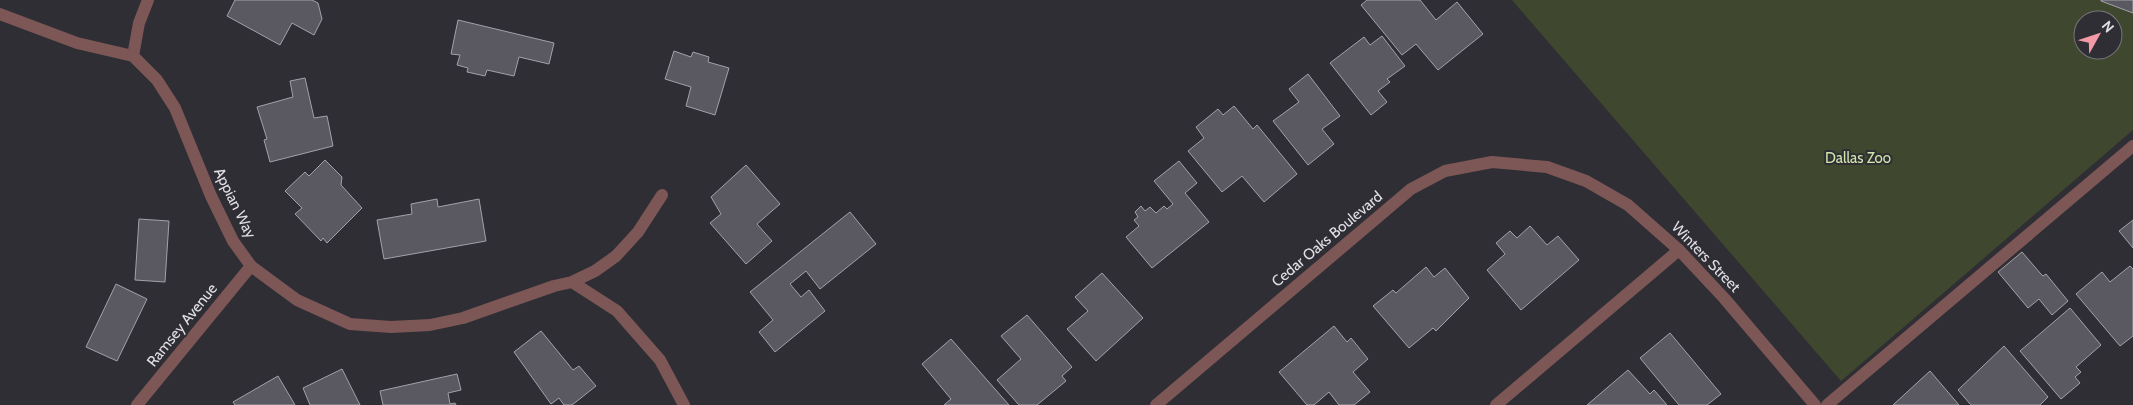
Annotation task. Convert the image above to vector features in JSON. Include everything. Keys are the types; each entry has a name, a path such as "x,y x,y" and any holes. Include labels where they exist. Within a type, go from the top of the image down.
{"street":[{"path":"0,14 86,46 132,56 139,23 148,0"},
{"name":"Appian Way","path":"132,56 157,80 175,108 211,196 233,241 252,266 297,300 350,324 391,327 430,326 463,318 554,286 572,282 595,271 616,256 638,232 662,195"},
{"path":"1828,405 2133,146"},
{"name":"Cedar Oaks Boulevard","path":"1156,405 1411,189 1445,172 1492,162 1548,167"},
{"name":"Winters Street","path":"1548,167 1586,181 1628,205 1679,250 1724,298 1815,405"},
{"path":"1496,405 1679,250"},
{"name":"Ramsey Avenue","path":"137,405 252,266"},
{"path":"572,282 617,311 660,360 684,405"}],"green space":[{"name":"Dallas Zoo","path":"1512,0 2133,0 2133,130 1841,381"}],"building":[{"path":"235,0 312,0 318,3 322,19 314,35 292,23 280,45 227,16"},
{"path":"1367,0 1420,0 1436,20 1457,2 1483,34 1438,70 1416,44 1402,55 1361,5"},
{"path":"2133,0 2133,13 2101,1"},
{"path":"458,20 554,43 549,64 519,57 514,76 487,70 485,76 467,72 468,68 457,65 460,55 451,54"},
{"path":"1382,36 1405,66 1387,79 1390,82 1378,91 1387,102 1371,115 1330,63 1364,37 1370,45"},
{"path":"674,51 691,57 693,52 709,57 708,62 729,68 715,115 686,106 691,87 665,79"},
{"path":"1308,74 1340,116 1322,129 1334,144 1308,165 1273,121 1299,102 1289,89"},
{"path":"305,78 314,118 327,116 333,146 270,162 264,140 267,139 257,107 293,97 290,81"},
{"path":"1234,106 1253,129 1257,125 1297,174 1264,202 1242,176 1222,192 1188,151 1204,138 1196,127 1218,109 1223,115"},
{"path":"325,160 342,177 341,185 362,208 327,243 323,238 321,241 295,214 302,208 285,191 305,172 309,176"},
{"path":"1179,161 1197,183 1185,193 1209,222 1152,268 1126,237 1139,226 1134,220 1138,217 1135,212 1141,206 1145,211 1150,207 1156,213 1164,206 1167,209 1173,204 1154,181"},
{"path":"746,165 780,204 757,224 772,241 746,264 710,223 721,214 711,197"},
{"path":"437,199 438,207 479,199 486,241 384,259 377,220 412,214 411,204"},
{"path":"850,212 876,244 820,289 806,271 790,284 801,297 809,290 825,311 775,352 759,332 773,320 750,292"},
{"path":"139,219 169,221 165,282 135,280"},
{"path":"2133,220 2133,248 2119,231"},
{"path":"1530,226 1547,245 1558,236 1579,260 1521,310 1487,270 1505,254 1496,243 1510,231 1517,238"},
{"path":"2022,252 2043,276 2046,274 2068,301 2052,315 2039,299 2028,308 1998,272"},
{"path":"2130,266 2133,269 2133,336 2120,346 2076,294 2102,272 2110,282"},
{"path":"1426,267 1434,277 1445,268 1469,298 1436,331 1433,328 1409,348 1373,306 1393,290 1396,293"},
{"path":"1102,273 1143,318 1096,361 1067,329 1088,311 1075,297"},
{"path":"116,284 147,299 117,361 86,347"},
{"path":"2070,308 2101,345 2076,367 2081,372 2075,377 2080,383 2061,399 2020,351"},
{"path":"1027,315 1072,367 1062,376 1066,381 1037,405 1019,405 997,380 1021,359 1001,336"},
{"path":"1334,326 1347,342 1351,338 1368,359 1353,372 1370,392 1354,405 1339,405 1329,392 1314,405 1307,405 1279,372"},
{"path":"541,331 573,370 579,366 596,386 572,405 564,405 559,398 551,404 514,352"},
{"path":"1670,333 1721,394 1707,405 1679,405 1640,358"},
{"path":"951,339 1009,405 944,405 951,399 922,364"},
{"path":"2004,346 2048,397 2040,405 1971,405 1958,390"},
{"path":"342,369 360,405 310,405 303,388"},
{"path":"1628,370 1650,394 1654,390 1667,405 1587,405"},
{"path":"1930,371 1959,405 1893,405"},
{"path":"457,374 461,390 448,393 450,404 455,403 456,405 383,405 380,391"},
{"path":"278,376 295,405 235,405 233,402"}]}
